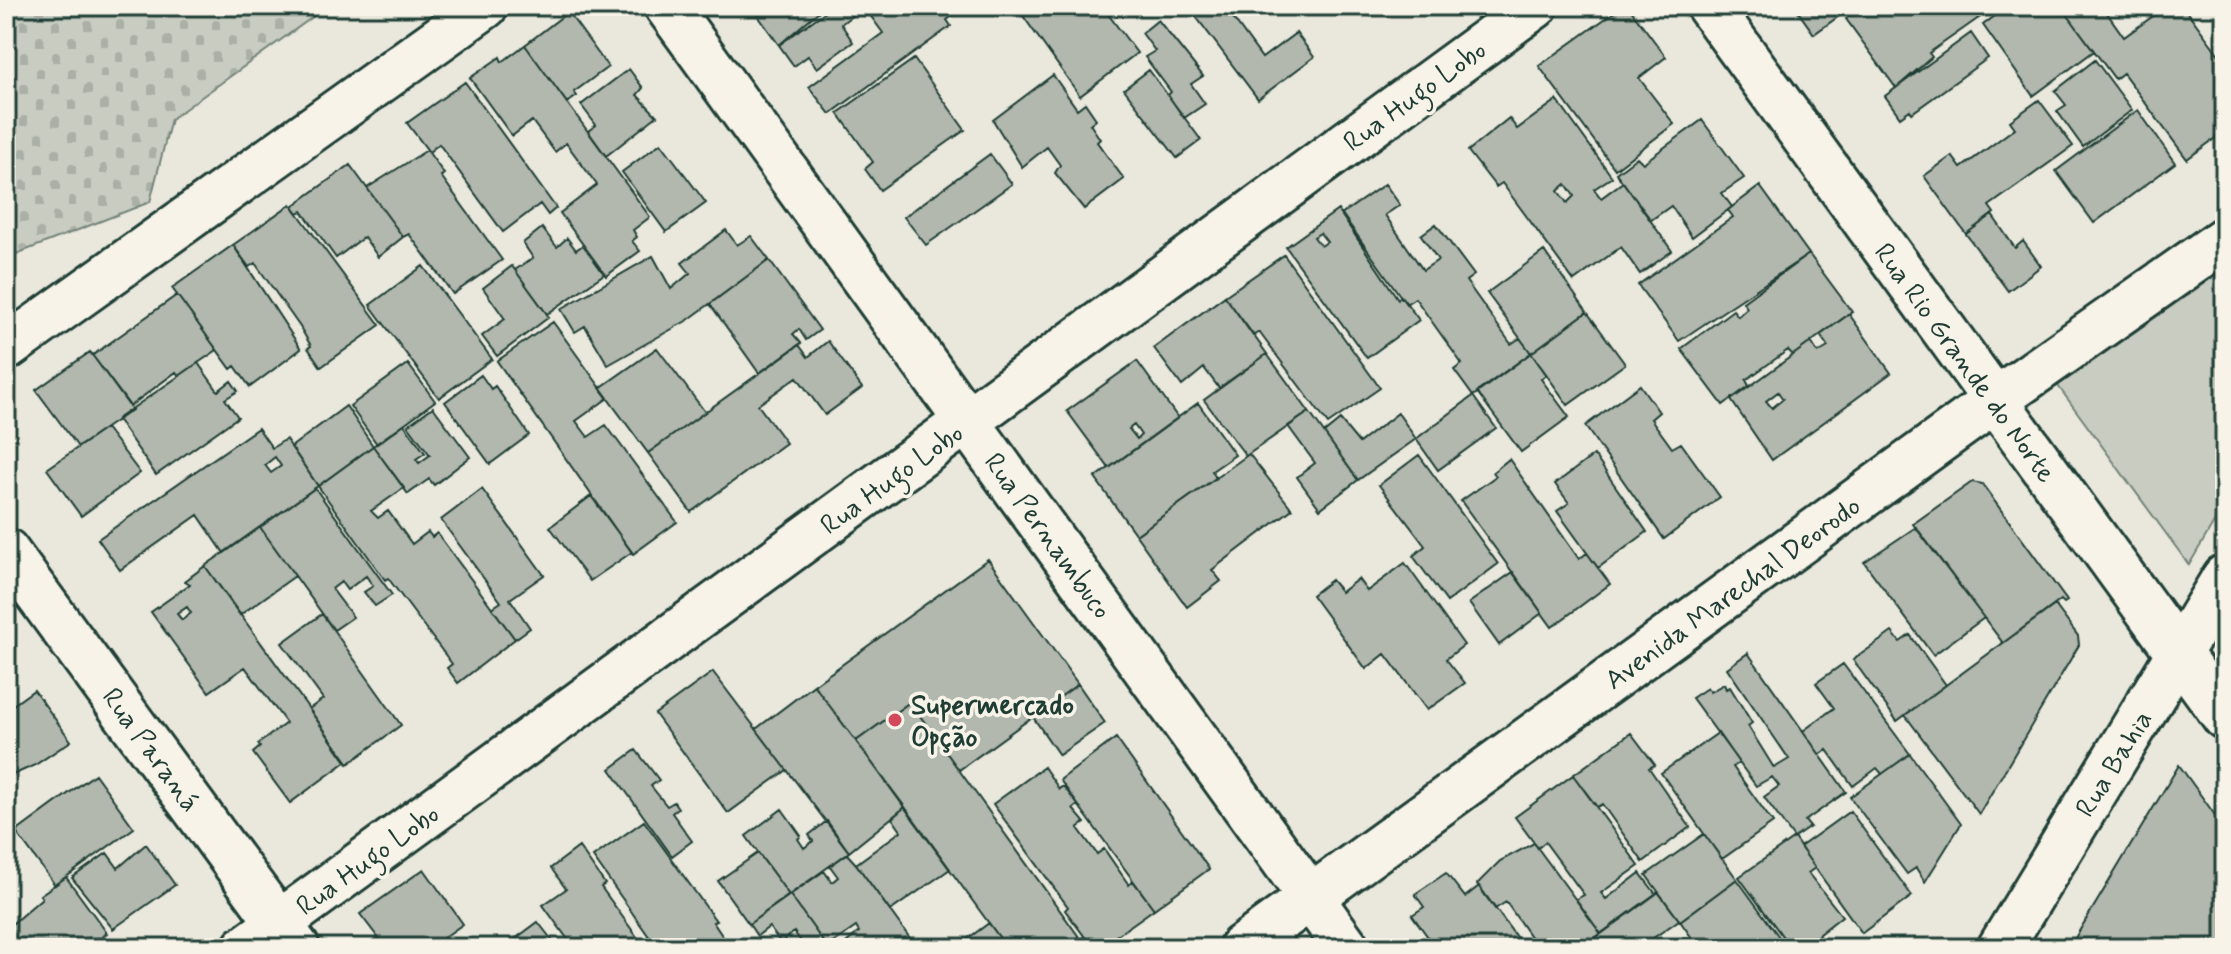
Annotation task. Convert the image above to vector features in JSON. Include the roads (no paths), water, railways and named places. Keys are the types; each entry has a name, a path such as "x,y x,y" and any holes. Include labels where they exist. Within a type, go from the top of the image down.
{"street":[{"path":"6,348 485,6"},
{"name":"Rua Pernambuco","path":"667,6 1347,948"},
{"name":"Rua Hugo Lobo","path":"274,940 967,422 1535,6"},
{"name":"Rua Rio Grande do Norte","path":"1709,6 2225,717"},
{"name":"Avenida Marechal Deorodo","path":"1241,948 1994,401 2225,239"},
{"name":"Rua Paraná","path":"6,551 274,940"},
{"name":"Rua Bahia","path":"2000,948 2225,577"}],"place":[{"name":"Supermercado Opção","path":"895,720"}]}
